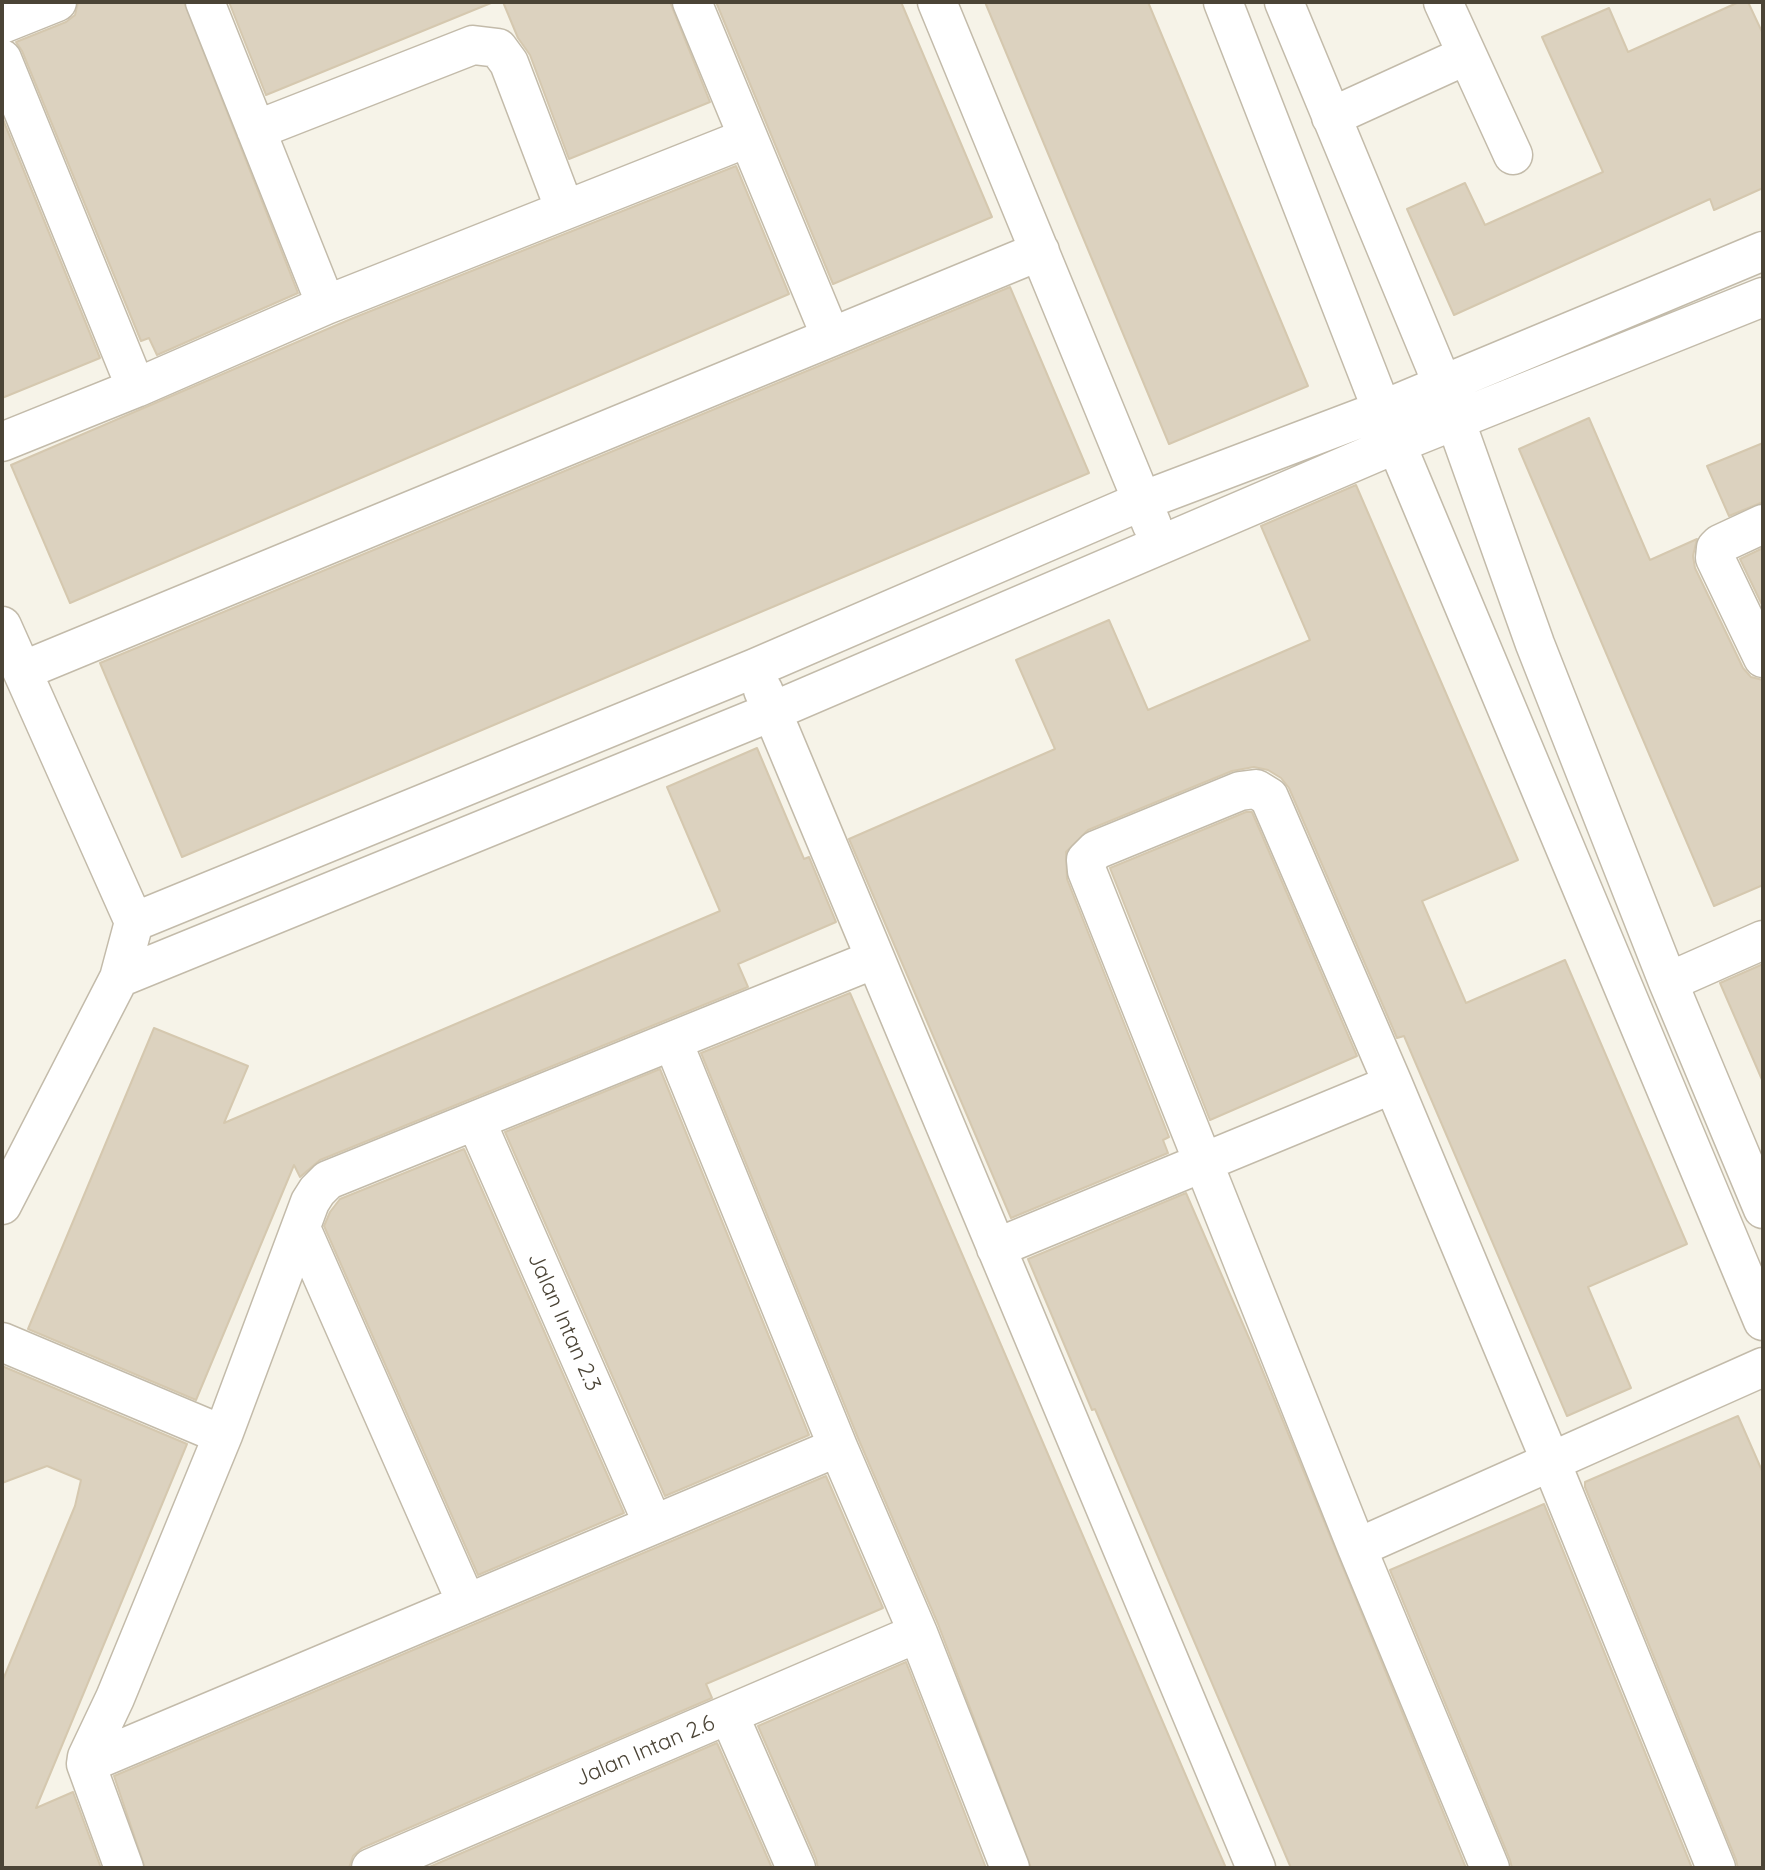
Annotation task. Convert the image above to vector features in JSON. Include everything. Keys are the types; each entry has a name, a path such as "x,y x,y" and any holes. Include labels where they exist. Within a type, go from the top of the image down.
{"street":[{"path":"2,24 57,2"},
{"path":"205,2 326,305"},
{"path":"692,2 831,337"},
{"path":"937,2 1161,545"},
{"path":"1223,2 1389,427 1763,1321"},
{"path":"1284,2 1442,383 1535,644 1668,982 1763,1209"},
{"path":"1443,2 1513,155"},
{"path":"256,130 473,45 498,48 509,63 565,210"},
{"path":"1331,117 1467,55"},
{"path":"2,59 136,388"},
{"path":"2,442 136,388 326,305 747,138"},
{"path":"22,671 1040,251"},
{"path":"119,978 771,712 1161,545 1389,427 1442,383 1763,251"},
{"path":"134,922 755,668 1142,501 1389,427 1455,421 1763,297"},
{"path":"1763,524 1720,544 1716,548 1715,558 1763,658"},
{"path":"2,626 134,922 119,978 2,1205"},
{"path":"755,668 1256,1868"},
{"path":"1490,1868 1357,1548 1087,871 1086,860 1096,850 1240,791 1256,789 1269,797 1551,1462 1716,1868"},
{"path":"1668,982 1763,940"},
{"path":"124,1868 86,1764 223,1435 310,1202 328,1180 875,959"},
{"path":"673,1042 838,1447 918,1633 1010,1868"},
{"path":"996,1248 1393,1084"},
{"name":"Jalan Intan 2.3","path":"476,1121 653,1524"},
{"path":"301,1228 466,1602"},
{"path":"2,1342 223,1435"},
{"path":"1357,1548 1763,1367"},
{"path":"86,1764 838,1447"},
{"name":"Jalan Intan 2.6","path":"371,1868 918,1633"},
{"path":"729,1715 796,1868"}],"building":[{"path":"78,2 184,2 298,293 157,355 149,338 141,341 16,42 66,22 75,15"},
{"path":"229,2 491,2 491,3 266,95"},
{"path":"503,2 670,2 710,102 569,159 530,55 518,38"},
{"path":"716,2 901,2 992,217 833,284"},
{"path":"985,2 1148,2 1308,386 1169,444"},
{"path":"1739,2 1748,2 1763,34 1763,188 1714,210 1710,199 1454,315 1407,209 1465,183 1485,225 1603,172 1542,37 1609,8 1628,52"},
{"path":"2,117 100,358 2,398"},
{"path":"736,166 789,294 70,603 11,465 353,318"},
{"path":"1010,287 1089,473 182,857 100,663"},
{"path":"1589,418 1650,560 1697,539 1693,556 1695,568 1743,668 1751,677 1763,680 1763,885 1714,906 1519,449"},
{"path":"1763,443 1763,502 1729,516 1707,466"},
{"path":"1356,485 1518,860 1422,901 1466,1003 1565,960 1687,1244 1588,1287 1631,1388 1567,1416 1404,1036 1397,1038 1289,788 1281,778 1268,770 1254,767 1232,771 1088,830 1066,852 1067,879 1169,1137 1163,1140 1168,1153 1011,1218 849,839 1055,749 1016,660 1109,620 1148,710 1310,640 1261,526"},
{"path":"1763,548 1763,607 1740,559"},
{"path":"757,748 804,859 809,857 836,922 738,964 748,987 320,1160 300,1177 294,1165 196,1400 28,1329 154,1028 248,1066 224,1123 720,911 667,787"},
{"path":"1252,812 1357,1056 1210,1120 1110,868"},
{"path":"1763,964 1763,1082 1720,983"},
{"path":"850,993 1226,1868 1031,1868 938,1624 858,1438 701,1053"},
{"path":"660,1069 809,1435 665,1496 505,1132"},
{"path":"464,1149 624,1513 478,1575 324,1226 340,1199"},
{"path":"1186,1193 1252,1345 1466,1868 1291,1868 1028,1259"},
{"path":"2,1366 187,1444 36,1808 73,1792 101,1868 2,1868 2,1682 75,1506 81,1480 47,1466 2,1483"},
{"path":"1738,1416 1763,1473 1763,1868 1738,1868 1585,1487 1585,1482"},
{"path":"826,1476 883,1608 706,1684 712,1698 362,1848 353,1856 349,1868 145,1868 114,1776"},
{"path":"1544,1504 1692,1868 1512,1868 1390,1570"},
{"path":"906,1662 986,1868 818,1868 758,1726"},
{"path":"717,1743 772,1868 427,1868"}]}
